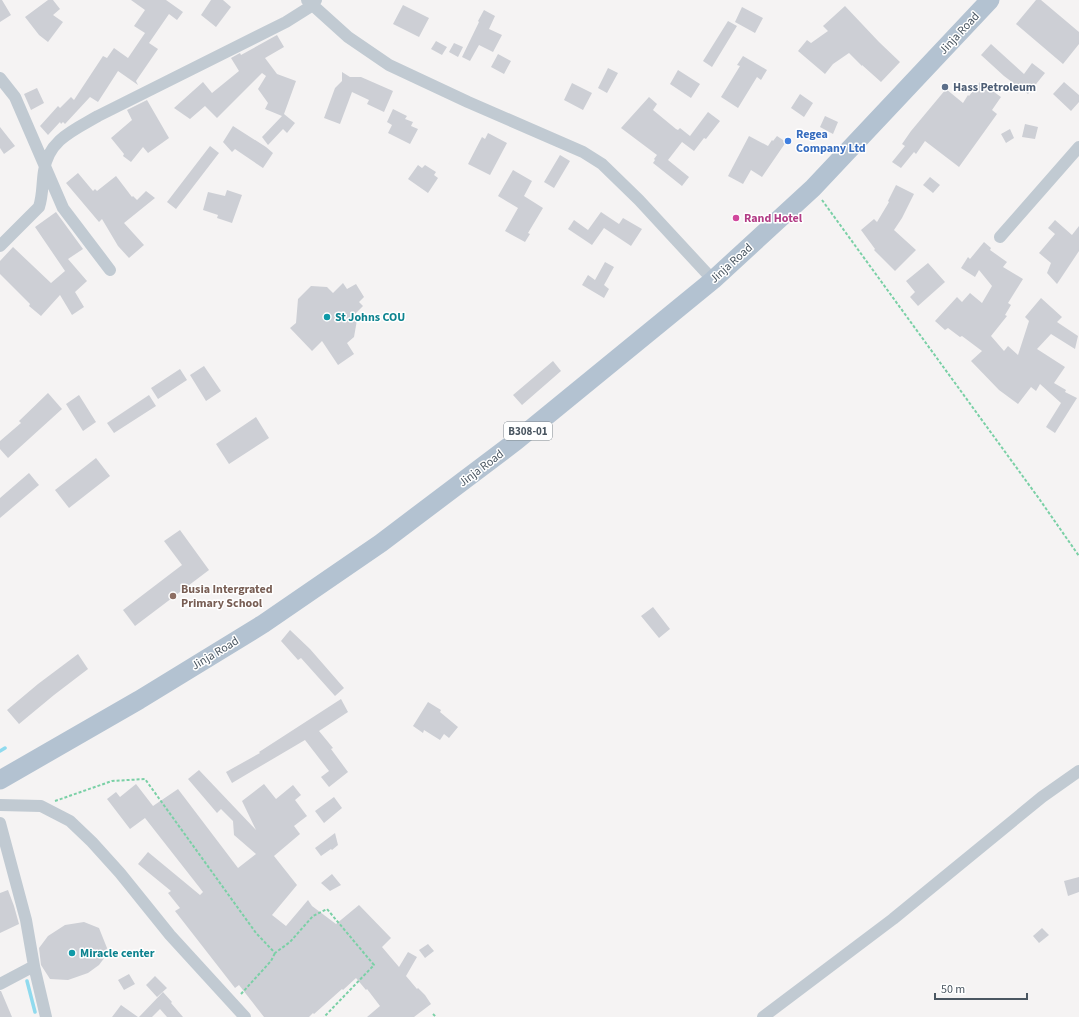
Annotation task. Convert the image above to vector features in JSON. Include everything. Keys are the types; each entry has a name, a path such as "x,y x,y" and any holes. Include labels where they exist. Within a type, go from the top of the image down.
{"main road":[{"name":"Jinja Road","path":"0,780 139,700 257,628 381,543 516,441 713,280 813,188 990,0"}],"street":[{"path":"0,246 39,208 48,153 58,141 70,132 128,101 286,22 312,2 348,37 389,65 468,102 583,152 602,164 639,200 713,280"},
{"path":"0,78 15,97 64,208 110,270"},
{"path":"1000,237 1079,147"},
{"path":"763,1017 893,919 1042,797 1079,771"},
{"path":"0,805 41,806 70,821 92,842 170,935 233,1002 245,1017"},
{"path":"0,823 26,920 34,966 46,1017"},
{"path":"0,984 34,966"}],"path":[{"path":"813,188 1031,487 1079,556"},
{"path":"41,806 112,781 145,779 256,933 276,953"},
{"path":"233,1002 271,961 276,953 290,942 313,916 327,909 374,965 324,1017"},
{"path":"433,1014 436,1017"}],"building":[{"path":"0,0 2,0 11,15 0,22"},
{"path":"48,0 53,0 60,9 53,15 63,22 48,42 39,35 25,17"},
{"path":"131,0 166,0 183,12 177,20 169,14 149,43 158,49 136,81 138,85 118,71 98,102 90,97 65,124 63,122 61,124 60,122 48,135 40,126 58,106 60,108 71,97 74,100 103,56 107,58 114,48 128,58 145,33 134,26 145,10"},
{"path":"211,0 223,0 231,7 216,27 201,15"},
{"path":"1036,0 1041,0 1079,32 1079,44 1063,64 1016,24"},
{"path":"403,5 429,18 419,37 393,24"},
{"path":"845,6 900,62 881,82 849,53 833,64 825,74 798,51 807,40 811,43 828,31 823,26"},
{"path":"742,7 763,18 755,33 735,22"},
{"path":"484,10 495,16 489,29 502,35 493,52 479,45 470,61 462,57"},
{"path":"728,21 737,26 712,67 703,61"},
{"path":"277,35 284,47 265,58 277,74 296,81 284,114 295,123 287,133 283,129 268,145 262,137 282,116 265,109 268,103 258,89 266,76 262,73 217,118 205,106 190,119 174,108 203,82 212,93 239,71 231,58 240,53 241,55"},
{"path":"436,41 447,47 442,55 431,49"},
{"path":"454,43 463,47 458,57 449,52"},
{"path":"991,44 1024,74 1032,63 1045,73 1028,94 1004,76 981,55"},
{"path":"498,54 511,61 504,74 491,67"},
{"path":"743,56 767,70 761,80 757,77 738,108 721,97 740,66 737,65"},
{"path":"608,68 618,73 607,93 598,88"},
{"path":"678,70 700,84 691,98 670,84"},
{"path":"342,72 350,77 361,77 393,91 384,112 367,104 369,100 352,92 340,124 324,118 335,88 342,81"},
{"path":"980,82 1001,97 992,110 997,114 959,167 925,141 916,154 914,152 901,168 892,162 905,146 902,144 911,131 946,89 963,103"},
{"path":"1064,82 1079,95 1079,102 1071,111 1053,94"},
{"path":"572,83 592,93 583,110 564,100"},
{"path":"37,88 44,103 31,110 24,94"},
{"path":"800,94 813,103 804,117 791,108"},
{"path":"649,97 657,104 653,110 676,129 678,130 680,128 690,136 708,112 720,121 706,139 704,138 694,151 682,142 668,160 689,177 682,186 653,163 657,155 621,128"},
{"path":"147,100 169,138 148,153 143,147 131,162 123,156 124,154 111,138 132,120 127,110"},
{"path":"393,109 407,116 405,119 413,122 411,126 418,129 410,144 388,133 392,125 387,122"},
{"path":"825,116 838,122 833,134 820,127"},
{"path":"1025,124 1038,127 1035,139 1022,137"},
{"path":"233,126 273,153 263,168 235,149 232,152 223,142"},
{"path":"0,127 15,146 4,154 0,148"},
{"path":"1010,129 1014,138 1006,143 1001,134"},
{"path":"488,133 507,143 490,175 468,164 482,137 485,139"},
{"path":"749,136 768,146 777,136 786,142 762,177 751,170 743,184 728,176"},
{"path":"210,146 219,153 176,209 167,202"},
{"path":"560,155 570,161 554,188 544,182"},
{"path":"418,165 422,168 425,165 436,172 434,175 438,178 428,193 408,179"},
{"path":"513,170 532,181 524,196 543,208 528,233 530,234 525,242 505,231 518,208 498,196"},
{"path":"78,173 93,191 95,189 97,191 116,176 132,197 133,196 137,200 146,191 155,198 124,223 144,245 129,258 118,246 102,219 99,222 66,183"},
{"path":"930,177 940,185 933,193 923,185"},
{"path":"896,185 914,194 894,230 916,250 895,271 874,250 875,249 861,230 874,219 877,222 889,202 888,201"},
{"path":"227,190 242,195 232,223 217,218 218,215 203,210 208,192 225,196"},
{"path":"56,212 83,249 68,259 87,281 75,292 84,307 72,315 60,295 41,316 29,306 30,304 0,274 0,261 13,247 51,283 65,271 35,227"},
{"path":"601,212 619,224 623,218 642,229 631,246 604,228 592,245 568,229 574,220 588,230"},
{"path":"1055,220 1072,235 1079,226 1079,251 1057,284 1047,273 1051,263 1039,253 1055,234 1048,228"},
{"path":"984,242 991,248 990,250 1007,262 1003,267 1023,279 1008,303 1011,305 1005,315 1007,316 991,336 1004,351 1008,346 1018,355 1029,321 1025,317 1041,298 1062,317 1057,322 1078,336 1075,349 1051,334 1037,349 1065,367 1054,383 1066,390 1065,392 1077,398 1055,433 1046,427 1061,403 1040,384 1036,391 1031,387 1018,404 999,390 971,361 982,351 962,336 960,337 948,328 945,330 935,321 957,297 962,302 970,293 982,303 992,286 979,270 975,277 961,268 968,257 970,259"},
{"path":"605,262 614,267 604,285 609,289 604,298 582,285 588,275 595,280"},
{"path":"928,263 945,282 918,306 910,297 915,292 906,281"},
{"name":"St Johns COU","path":"343,283 347,289 356,284 364,297 359,302 363,306 354,315 357,320 354,337 347,343 354,354 338,365 322,341 312,351 290,328 296,323 298,299 311,286 327,287 333,293"},
{"path":"553,361 561,371 522,405 513,395"},
{"path":"204,366 221,391 206,401 190,375"},
{"path":"180,369 187,380 158,399 151,388"},
{"path":"48,393 62,409 8,458 0,449 0,441 21,423 19,421"},
{"path":"79,395 96,422 83,431 66,404"},
{"path":"149,395 156,406 114,433 107,423"},
{"path":"256,417 269,438 229,464 216,444"},
{"path":"96,458 110,476 69,508 55,490"},
{"path":"29,473 39,485 0,518 0,498"},
{"path":"180,530 209,570 135,626 123,610 182,565 164,541"},
{"path":"653,607 670,629 659,638 641,616"},
{"path":"290,630 310,649 344,688 335,696 301,658 298,660 281,641"},
{"path":"78,654 88,669 19,724 7,710 38,684"},
{"path":"341,699 348,712 319,731 333,748 331,749 348,772 329,787 321,777 329,771 305,740 232,783 226,772 260,753 259,752"},
{"path":"428,702 441,710 440,712 458,727 449,738 444,734 440,740 424,730 423,733 413,726"},
{"path":"199,770 256,830 242,801 264,784 276,799 293,785 301,795 295,800 307,816 294,826 300,834 274,856 297,885 272,915 286,926 308,900 312,906 336,924 359,905 391,938 382,947 399,967 408,952 417,957 406,976 417,989 418,988 425,995 431,1004 414,1017 367,1017 380,1006 356,978 309,1017 264,1017 239,985 235,988 175,911 180,908 168,893 171,891 138,864 148,852 200,895 203,892 145,818 130,829 107,799 116,792 120,797 136,784 153,806 178,789 238,868 256,854 234,835 233,821 221,809 217,813 188,779"},
{"path":"334,797 342,808 324,823 315,811"},
{"path":"335,833 338,845 321,856 315,848"},
{"path":"332,874 341,885 330,891 321,883"},
{"path":"1079,877 1079,892 1068,896 1064,881"},
{"path":"8,890 19,924 0,933 0,893"},
{"name":"Miracle center","path":"84,922 99,928 107,948 105,957 99,965 88,973 68,980 50,979 41,965 39,948 48,936 65,925"},
{"path":"1042,928 1049,935 1039,943 1033,936"},
{"path":"428,944 434,951 425,958 419,950"},
{"path":"129,974 135,984 124,990 118,980"},
{"path":"155,976 167,988 157,997 146,985"},
{"path":"1,991 12,1017 0,1017"},
{"path":"163,992 183,1017 167,1017 160,1009 152,1017 139,1017"},
{"path":"121,1005 138,1017 112,1017"}],"waterway":[{"path":"0,751 5,748"},
{"path":"27,981 35,1012"}],"place":[{"name":"Hass Petroleum","path":"945,87"},
{"name":"Regea Company Ltd","path":"788,141"},
{"name":"Rand Hotel","path":"736,218"},
{"name":"St Johns COU","path":"327,317"},
{"name":"Busia Intergrated Primary School","path":"173,596"},
{"name":"Miracle center","path":"72,953"}]}
